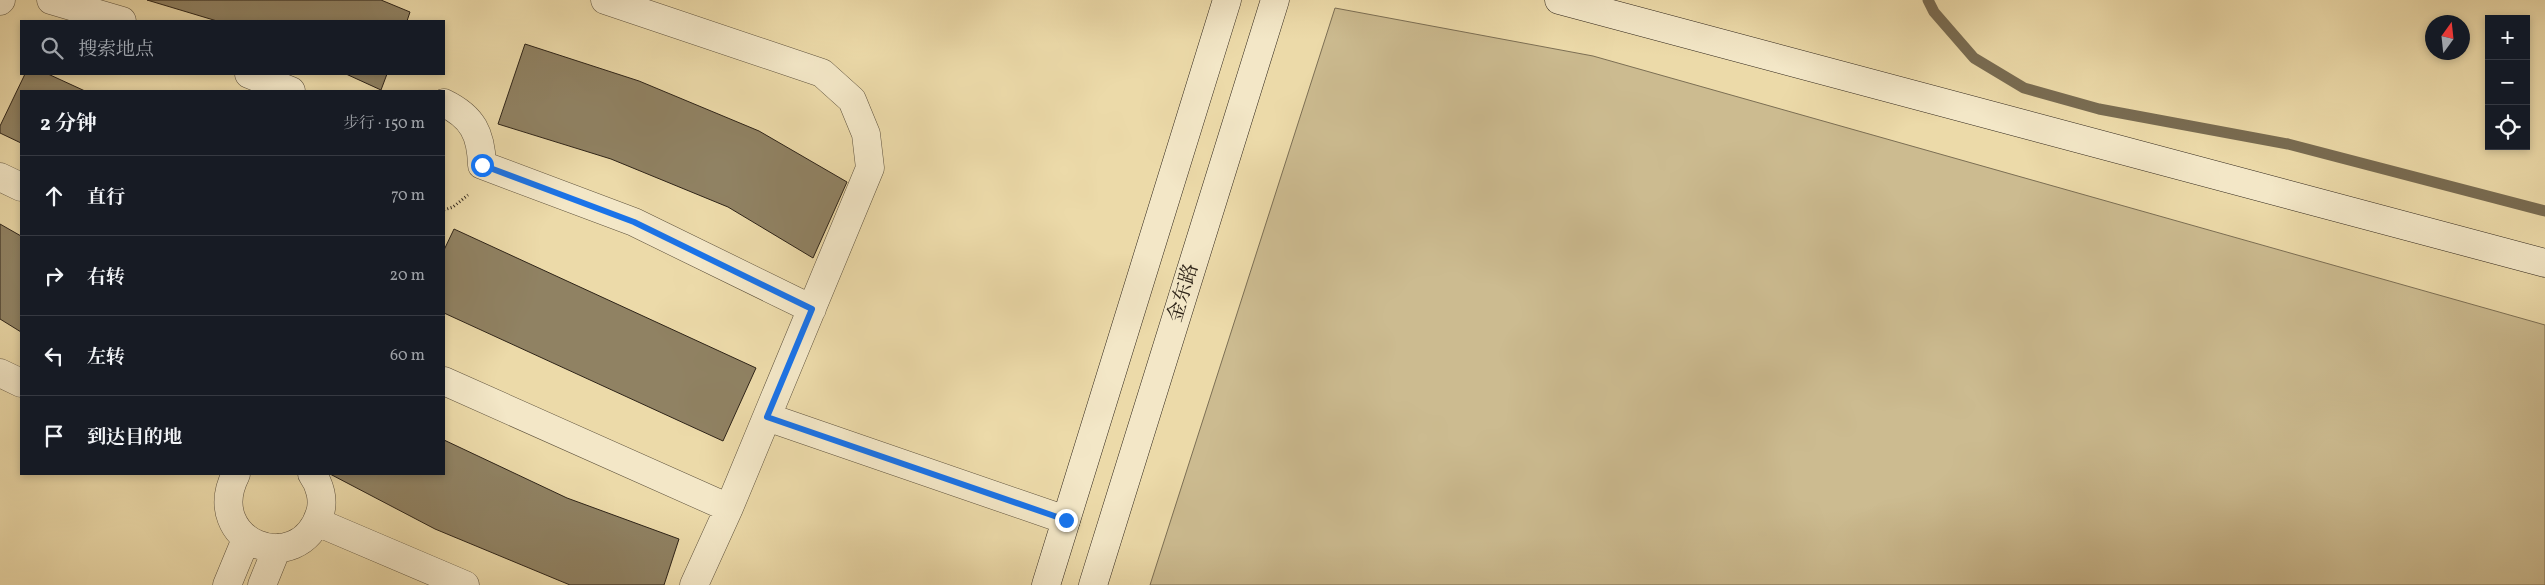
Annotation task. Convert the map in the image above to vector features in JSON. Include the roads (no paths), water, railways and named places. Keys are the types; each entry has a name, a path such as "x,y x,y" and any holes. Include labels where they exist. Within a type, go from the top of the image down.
{"street":[{"path":"51,0 119,20"},
{"path":"605,0 822,73 852,100 866,134 870,168 729,508 694,585"},
{"path":"1046,585 1227,0"},
{"name":"金东路","path":"1092,585 1275,0"},
{"path":"1559,0 2545,263"},
{"path":"251,75 289,90"},
{"path":"445,104 461,113 474,127 481,145 482,165 634,222 812,309"},
{"path":"0,178 20,187"},
{"path":"0,373 20,383"},
{"path":"445,381 729,508"},
{"path":"767,417 1066,520"},
{"path":"226,477 229,514 236,528 246,539 266,548 277,548 301,541 317,522 321,508 321,493 312,475"},
{"path":"317,522 465,585"},
{"path":"226,585 246,539"},
{"path":"262,585 277,548"}],"waterway":[{"path":"1928,0 1934,12 1974,58 2024,88 2099,109 2288,144 2545,211"}]}
